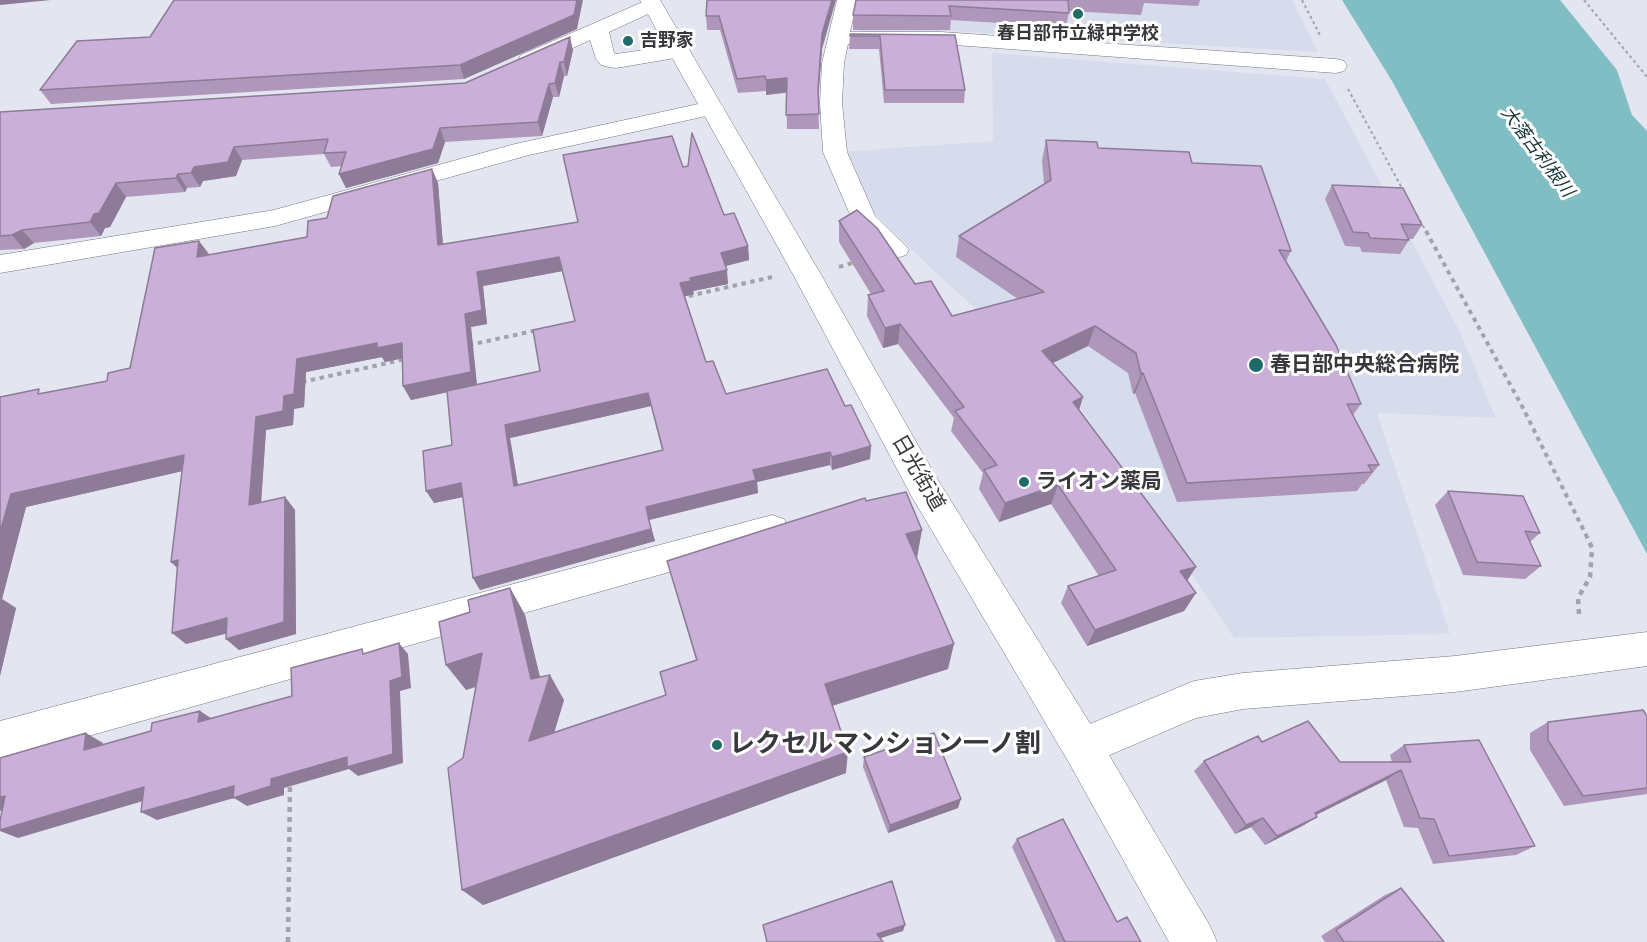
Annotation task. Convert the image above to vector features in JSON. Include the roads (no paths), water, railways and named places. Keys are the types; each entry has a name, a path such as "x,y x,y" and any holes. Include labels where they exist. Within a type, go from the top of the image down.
{"main road":[{"path":"847,0 833,63 831,103 834,152 864,220 896,249"},
{"path":"511,68 590,38 651,2"},
{"name":"日光街道","path":"651,2 804,270 909,491 1082,747 1194,942"},
{"path":"590,38 609,60 683,59"},
{"path":"839,38 941,38 1336,66"},
{"path":"636,74 683,59"},
{"path":"0,264 275,218 605,125 712,108"},
{"path":"0,741 805,520"},
{"path":"1082,747 1194,700 1243,691 1455,674 1638,650"}],"water":[{"name":"大落古利根川","path":"1342,0 1560,0 1617,70 1632,115 1647,131 1647,554 1392,81"}],"place":[{"name":"春日部市立緑中学校","path":"1078,14"},
{"name":"吉野家","path":"628,41"},
{"name":"春日部中央総合病院","path":"1256,365"},
{"name":"ライオン薬局","path":"1024,482"},
{"name":"レクセルマンション一ノ割","path":"717,745"}]}
